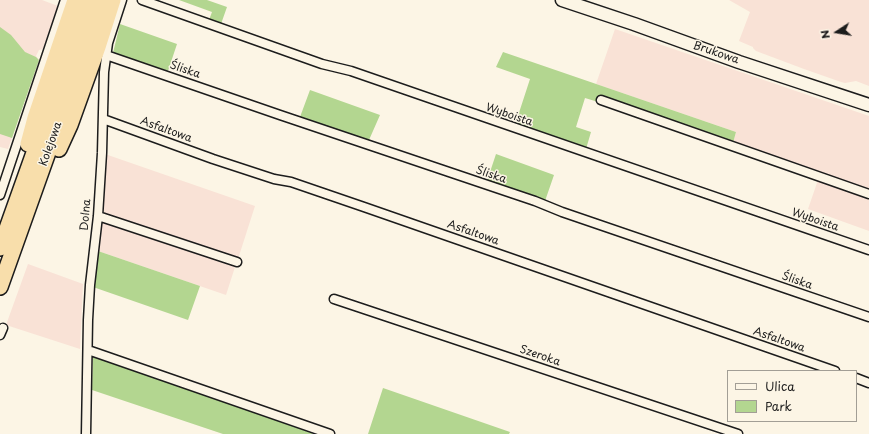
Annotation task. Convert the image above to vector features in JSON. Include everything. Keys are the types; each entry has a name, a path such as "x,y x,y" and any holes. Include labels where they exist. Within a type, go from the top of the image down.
{"highway":[{"path":"15,207 20,173 35,118 75,0"},
{"name":"Kolejowa","path":"0,248 66,63 86,0"},
{"name":"Kolejowa","path":"0,287 78,68 100,0"},
{"path":"31,200 47,175 70,126 113,0"}],"street":[{"path":"0,195 65,0"},
{"name":"Dolna","path":"86,434 88,320 90,285 98,216 104,72 111,33 122,0"},
{"name":"Wyboista","path":"142,0 322,64 358,74 869,250"},
{"name":"Brukowa","path":"562,0 739,62 869,105"},
{"name":"Śliska","path":"106,55 535,201 869,317"},
{"path":"601,100 869,194"},
{"name":"Asfaltowa","path":"103,119 213,159 274,179 291,182 832,370"},
{"path":"98,216 237,262"},
{"name":"Szeroka","path":"334,298 738,434"},
{"path":"88,350 330,434"},
{"path":"857,378 869,383"}],"shaded area":[{"path":"0,0 42,0 58,6 43,49 39,50 36,56 39,60 8,149 0,147"},
{"path":"729,0 869,0 869,86 856,81 845,83 841,82 756,51 753,47 739,41 750,12"},
{"path":"615,29 869,116 869,190 733,143 736,132 596,84"},
{"path":"105,154 255,206 238,259 107,216 101,207"},
{"path":"818,180 869,198 869,231 808,209"},
{"path":"105,221 235,267 226,295 98,251 100,224"},
{"path":"28,264 83,284 80,349 6,325"}],"green space":[{"path":"179,0 207,0 227,7 221,24 209,20 212,12"},
{"path":"120,24 177,44 168,71 113,53"},
{"path":"0,27 11,35 25,52 39,60 12,138 0,134"},
{"path":"503,52 736,132 733,143 585,98 576,127 591,132 586,149 515,125 530,79 496,67"},
{"path":"310,90 380,115 369,140 300,117"},
{"path":"496,154 554,175 545,201 487,181"},
{"path":"98,251 200,286 188,320 93,287 98,262"},
{"path":"93,354 314,434 223,434 92,390"},
{"path":"383,388 510,432 509,434 368,434"}]}
